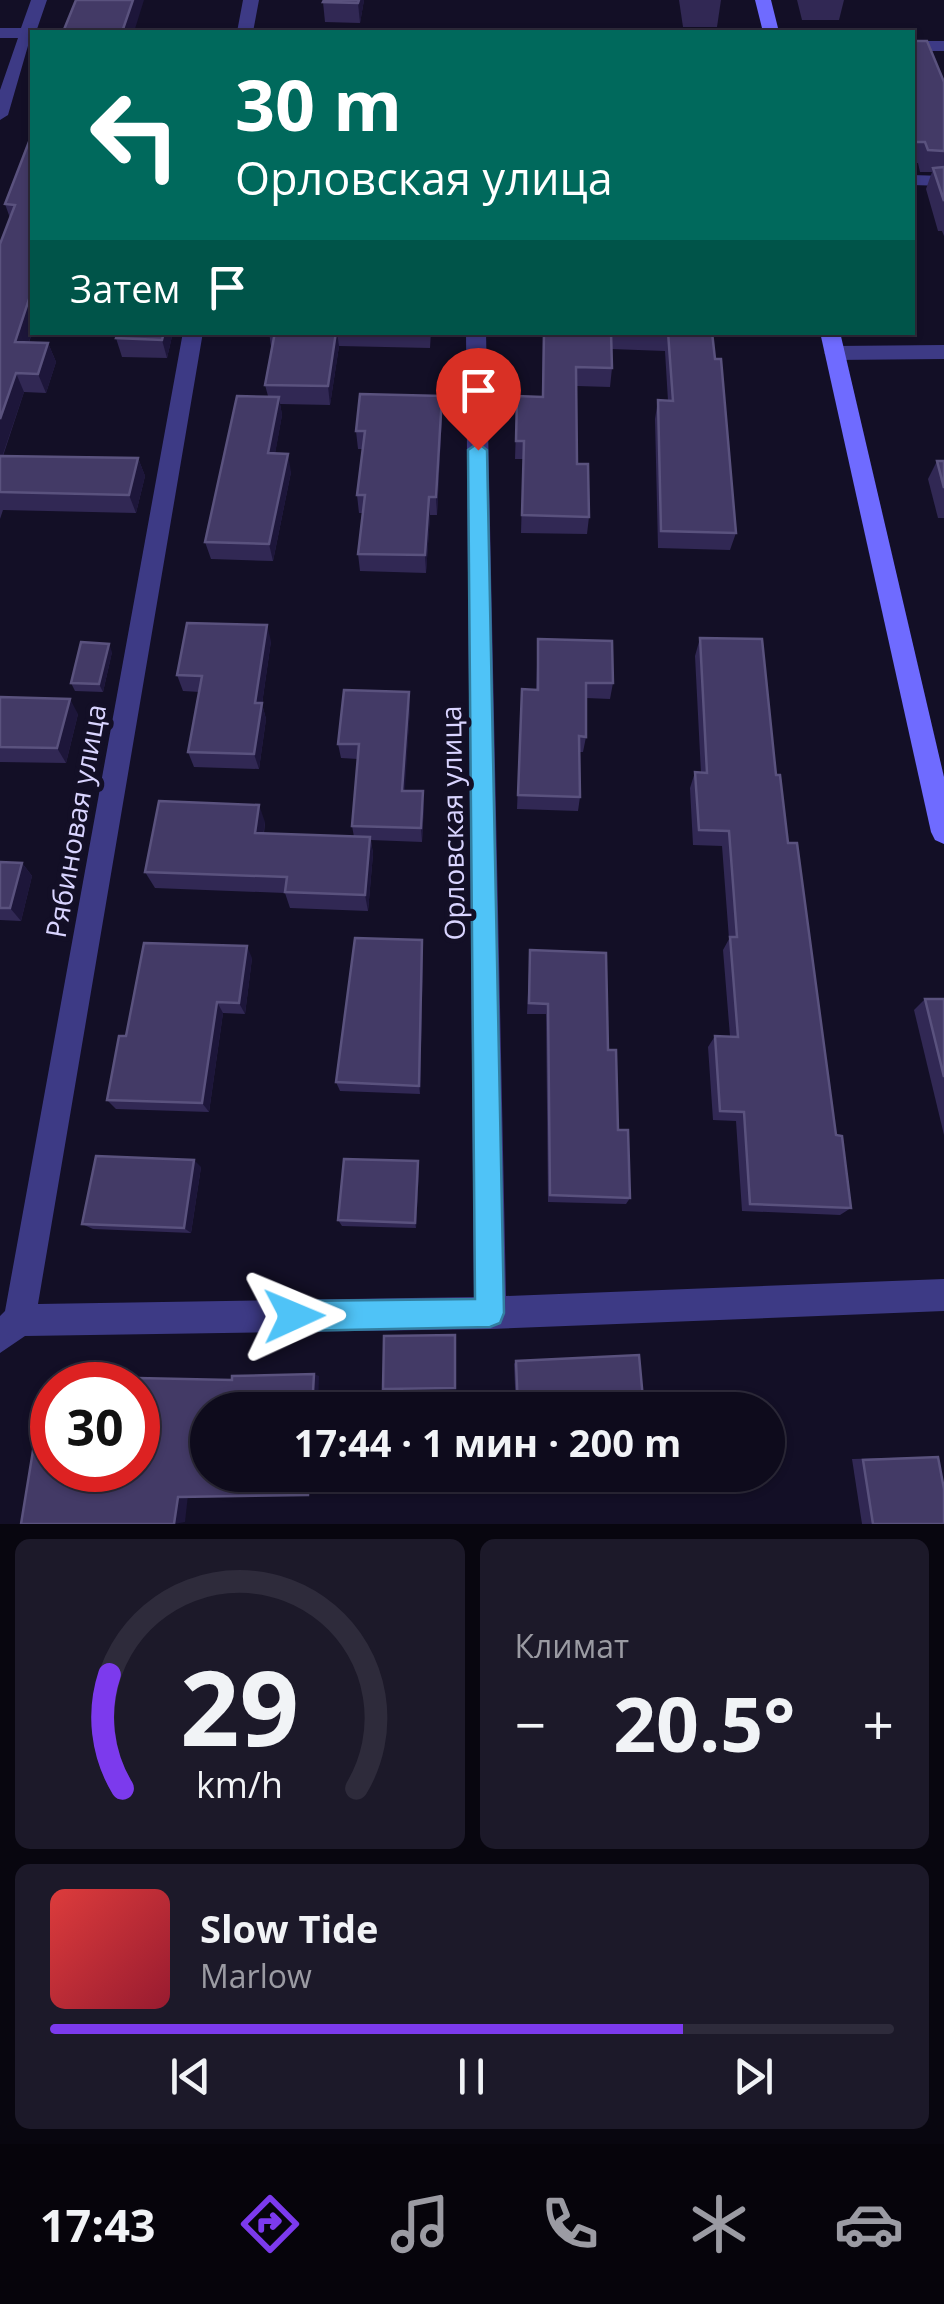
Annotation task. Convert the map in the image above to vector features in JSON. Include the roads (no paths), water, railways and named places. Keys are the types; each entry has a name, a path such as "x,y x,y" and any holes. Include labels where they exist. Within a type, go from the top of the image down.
{"main road":[{"path":"763,0 770,30"},
{"path":"832,343 944,832"}],"street":[{"path":"31,30 39,0"},
{"path":"245,30 252,0"},
{"path":"0,33 30,33 0,114"},
{"path":"915,46 944,46"},
{"path":"915,180 944,181"},
{"name":"Рябиновая улица","path":"10,1329 191,335"},
{"name":"Орловская улица","path":"476,335 490,1313"},
{"path":"832,343 944,352"},
{"path":"0,1292 10,1329 944,1295"}]}
